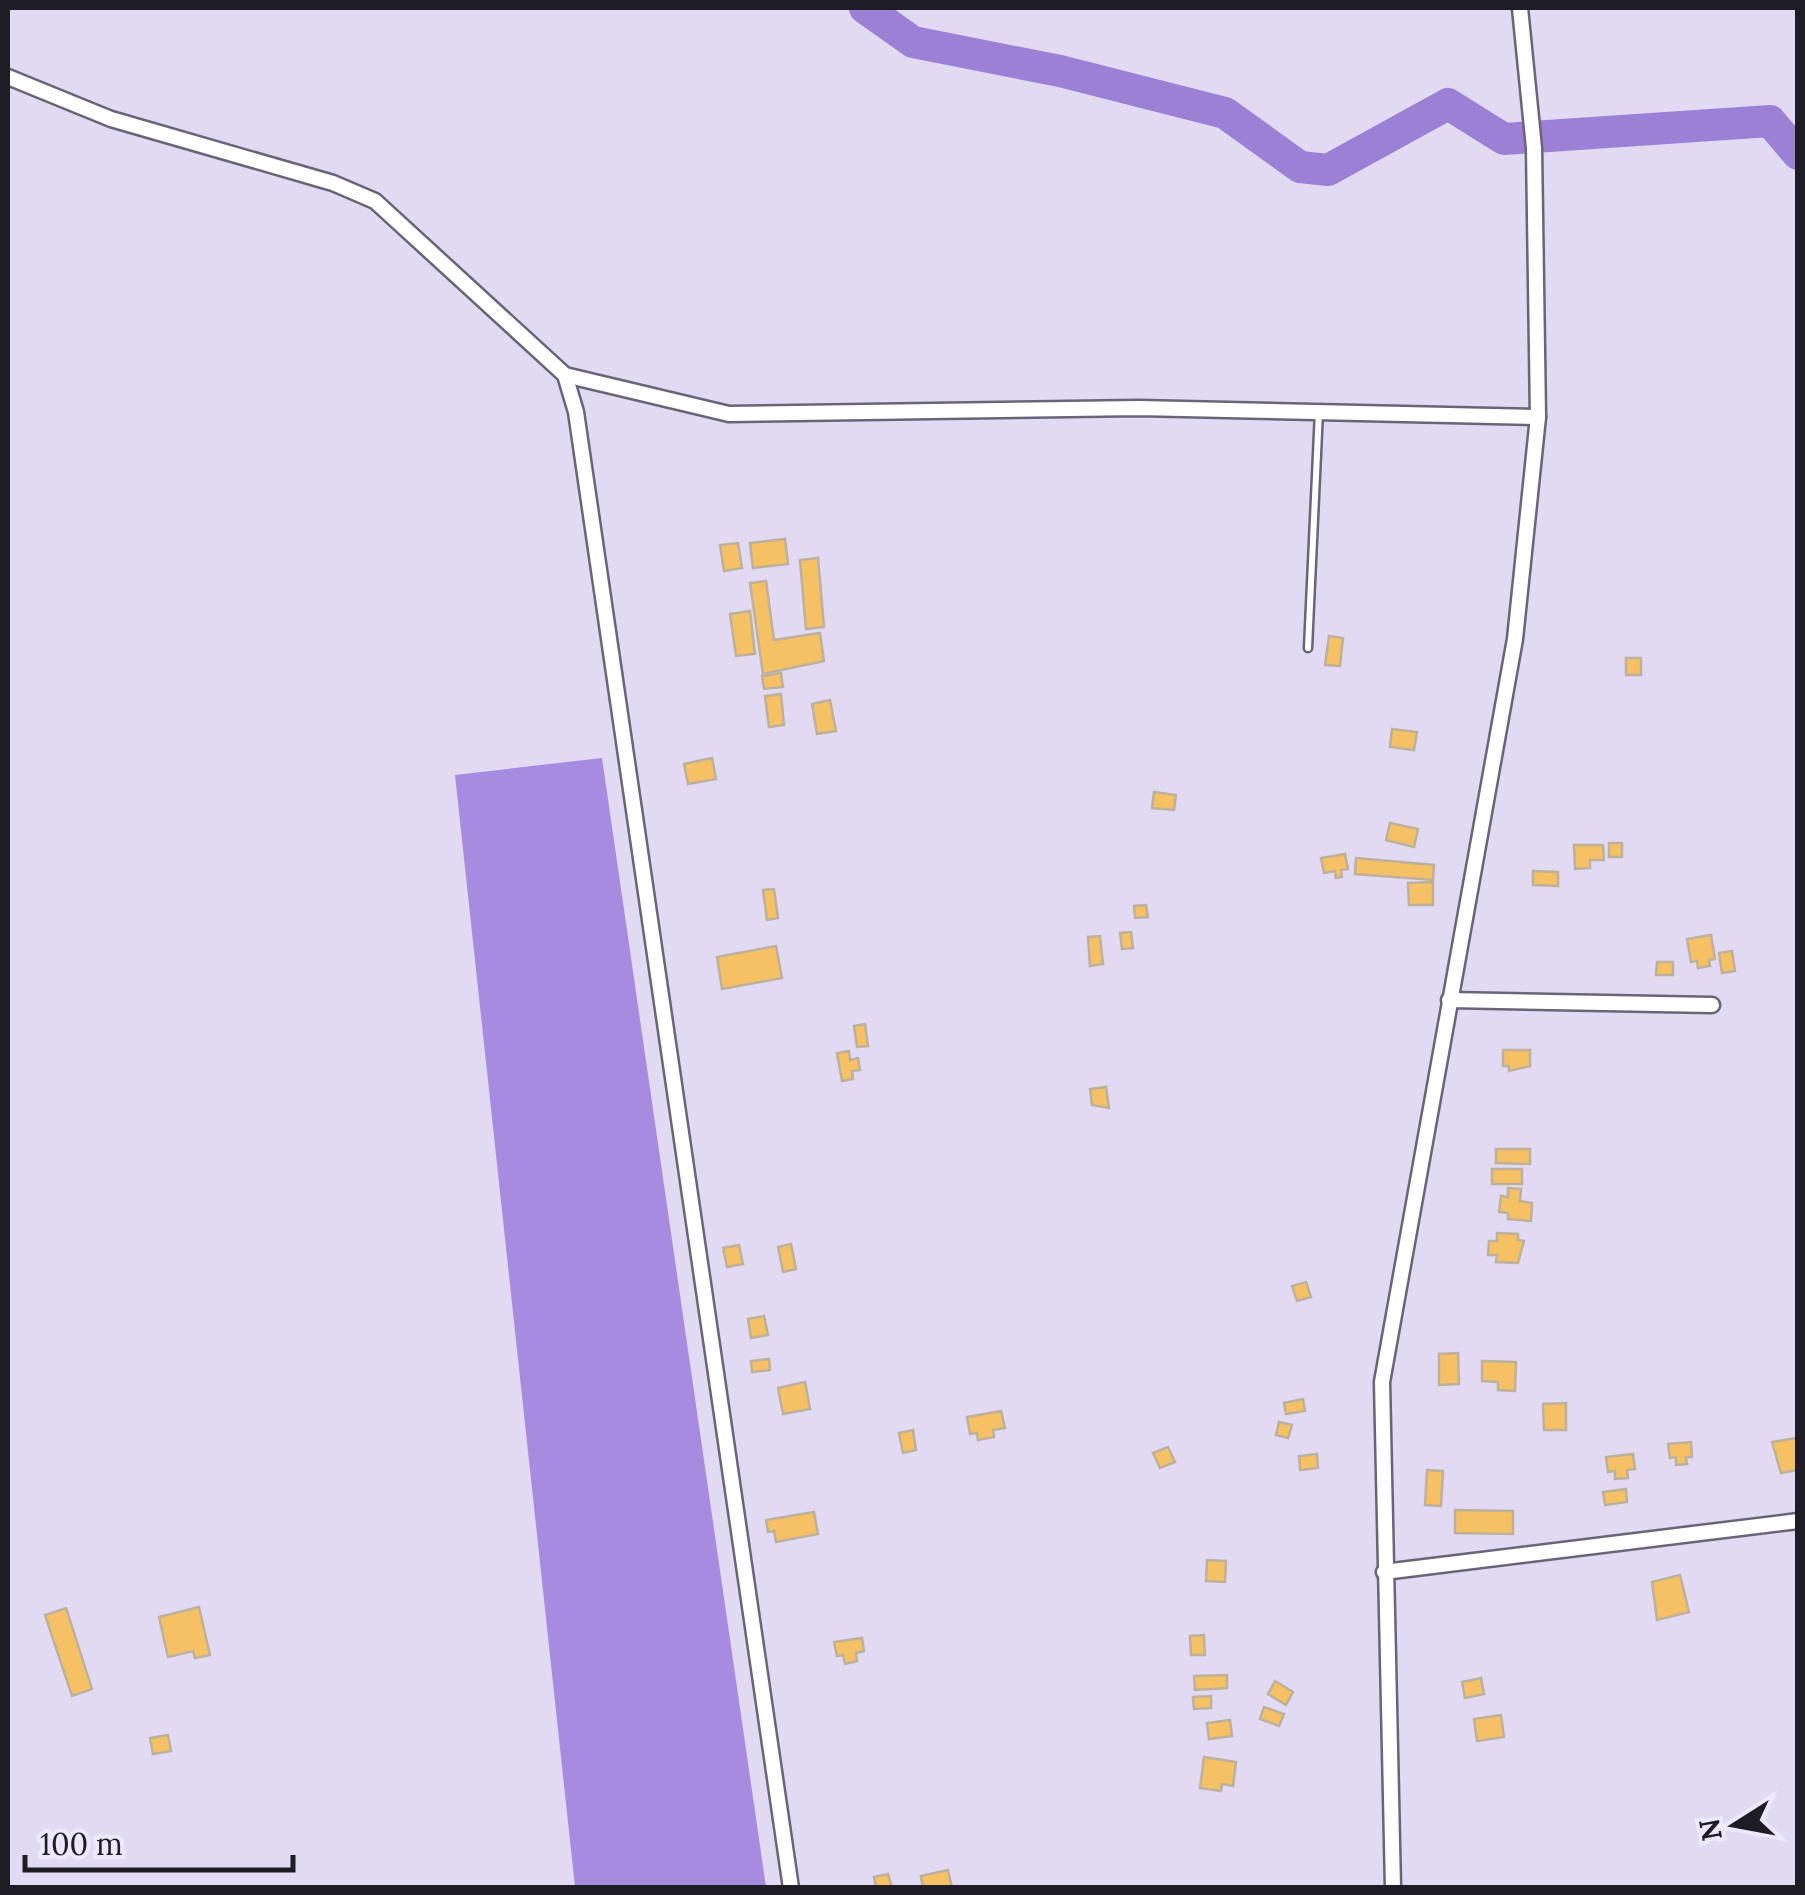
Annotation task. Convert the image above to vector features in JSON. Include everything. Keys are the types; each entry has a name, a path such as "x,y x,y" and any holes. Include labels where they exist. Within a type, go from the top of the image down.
{"street":[{"path":"1393,1888 1382,1382 1515,639 1538,417 1534,148 1520,8"},
{"path":"8,77 110,119 333,183 375,201 566,374 728,414 948,408 1319,410 1538,417"},
{"path":"566,374 576,412 790,1888"},
{"path":"1449,1000 1712,1006"},
{"path":"1384,1572 1798,1521"}],"lane":[{"path":"1308,648 1319,410"}],"shaded area":[{"path":"602,758 766,1887 575,1887 455,775"}],"building":[{"path":"785,539 788,564 753,568 750,543"},
{"path":"738,543 742,568 724,571 720,545"},
{"path":"818,558 824,627 806,629 800,560"},
{"path":"766,581 774,640 820,633 824,661 763,674 750,583"},
{"path":"750,611 755,654 736,656 730,614"},
{"path":"1329,636 1343,638 1340,666 1325,665"},
{"path":"1626,658 1641,658 1641,675 1626,675"},
{"path":"781,673 783,687 764,689 762,676"},
{"path":"781,694 784,725 769,727 765,696"},
{"path":"830,700 836,731 817,734 812,704"},
{"path":"1392,729 1417,732 1414,750 1390,747"},
{"path":"712,758 716,779 688,784 684,764"},
{"path":"1154,792 1176,795 1174,810 1152,808"},
{"path":"1390,823 1418,829 1414,847 1386,840"},
{"path":"1609,843 1622,843 1622,857 1609,857"},
{"path":"1574,845 1603,845 1604,860 1590,860 1590,868 1575,869"},
{"path":"1345,854 1348,869 1341,870 1342,877 1336,878 1335,871 1324,873 1321,858"},
{"path":"1356,858 1434,865 1433,880 1355,874"},
{"path":"1533,871 1558,872 1558,886 1533,885"},
{"path":"1433,882 1433,905 1409,905 1408,883"},
{"path":"774,889 778,918 767,920 763,890"},
{"path":"1146,905 1148,917 1135,918 1134,906"},
{"path":"1131,932 1133,948 1122,949 1120,933"},
{"path":"1711,935 1715,959 1709,960 1710,966 1698,968 1697,961 1691,962 1687,939"},
{"path":"1100,936 1103,964 1090,966 1088,937"},
{"path":"776,946 782,978 722,989 717,957"},
{"path":"1732,951 1735,971 1722,973 1719,953"},
{"path":"1657,962 1673,962 1673,975 1656,975"},
{"path":"865,1024 868,1046 857,1047 854,1026"},
{"path":"1503,1050 1530,1050 1530,1066 1509,1071 1509,1066 1503,1066"},
{"path":"849,1051 850,1060 858,1058 860,1070 852,1071 853,1079 842,1081 837,1053"},
{"path":"1106,1087 1109,1108 1092,1105 1090,1089"},
{"path":"1496,1149 1530,1149 1530,1164 1496,1163"},
{"path":"1492,1169 1522,1169 1522,1184 1492,1184"},
{"path":"1508,1188 1521,1189 1520,1201 1532,1203 1531,1221 1508,1219 1508,1213 1499,1212 1501,1196 1508,1197"},
{"path":"1497,1233 1518,1234 1518,1240 1524,1241 1518,1263 1496,1262 1497,1255 1488,1255 1489,1241 1497,1241"},
{"path":"791,1244 796,1269 783,1272 778,1247"},
{"path":"739,1245 743,1264 727,1267 723,1248"},
{"path":"1306,1282 1311,1297 1297,1301 1292,1286"},
{"path":"764,1316 768,1335 751,1338 748,1319"},
{"path":"1458,1353 1459,1384 1439,1385 1439,1354"},
{"path":"769,1359 770,1370 752,1372 751,1361"},
{"path":"1482,1361 1516,1362 1515,1391 1498,1390 1498,1382 1482,1381"},
{"path":"805,1382 810,1409 783,1414 778,1388"},
{"path":"1303,1399 1305,1411 1286,1414 1284,1403"},
{"path":"1566,1403 1566,1430 1544,1430 1543,1404"},
{"path":"1001,1411 1005,1428 993,1430 994,1437 978,1440 977,1433 970,1434 967,1417"},
{"path":"1279,1422 1292,1425 1288,1438 1276,1435"},
{"path":"913,1430 916,1450 903,1453 899,1433"},
{"path":"1797,1438 1798,1470 1781,1473 1772,1442"},
{"path":"1691,1442 1692,1457 1686,1457 1687,1464 1676,1465 1676,1457 1670,1458 1668,1444"},
{"path":"1168,1447 1175,1462 1160,1468 1153,1453"},
{"path":"1317,1454 1318,1468 1300,1470 1299,1456"},
{"path":"1633,1454 1635,1469 1627,1470 1628,1478 1615,1479 1615,1471 1608,1472 1606,1457"},
{"path":"1427,1470 1443,1471 1441,1506 1425,1505"},
{"path":"1626,1489 1627,1502 1605,1505 1603,1492"},
{"path":"1455,1510 1513,1511 1513,1534 1455,1533"},
{"path":"814,1512 818,1534 776,1542 774,1531 768,1532 766,1520"},
{"path":"1207,1560 1226,1561 1225,1582 1206,1581"},
{"path":"1680,1575 1689,1612 1657,1620 1652,1582"},
{"path":"199,1607 210,1655 195,1658 193,1651 168,1657 159,1617"},
{"path":"66,1608 92,1689 72,1696 45,1615"},
{"path":"1204,1635 1205,1655 1191,1655 1190,1636"},
{"path":"862,1638 864,1651 856,1653 857,1661 845,1664 843,1655 837,1656 834,1642"},
{"path":"1227,1675 1227,1688 1195,1690 1194,1676"},
{"path":"1481,1678 1484,1694 1465,1698 1462,1682"},
{"path":"1275,1681 1293,1692 1286,1705 1268,1694"},
{"path":"1211,1696 1211,1708 1194,1709 1193,1697"},
{"path":"1264,1707 1284,1714 1279,1726 1260,1719"},
{"path":"1501,1715 1504,1737 1477,1741 1474,1719"},
{"path":"1230,1720 1232,1736 1209,1739 1207,1723"},
{"path":"168,1735 171,1751 153,1754 150,1738"},
{"path":"1204,1757 1236,1762 1233,1786 1222,1784 1221,1791 1200,1788"},
{"path":"948,1870 952,1888 923,1888 921,1876"},
{"path":"888,1874 892,1888 876,1888 874,1877"}],"waterway":[{"path":"865,8 913,42 1060,71 1225,113 1300,167 1328,170 1448,104 1504,139 1770,121 1798,154"}]}
